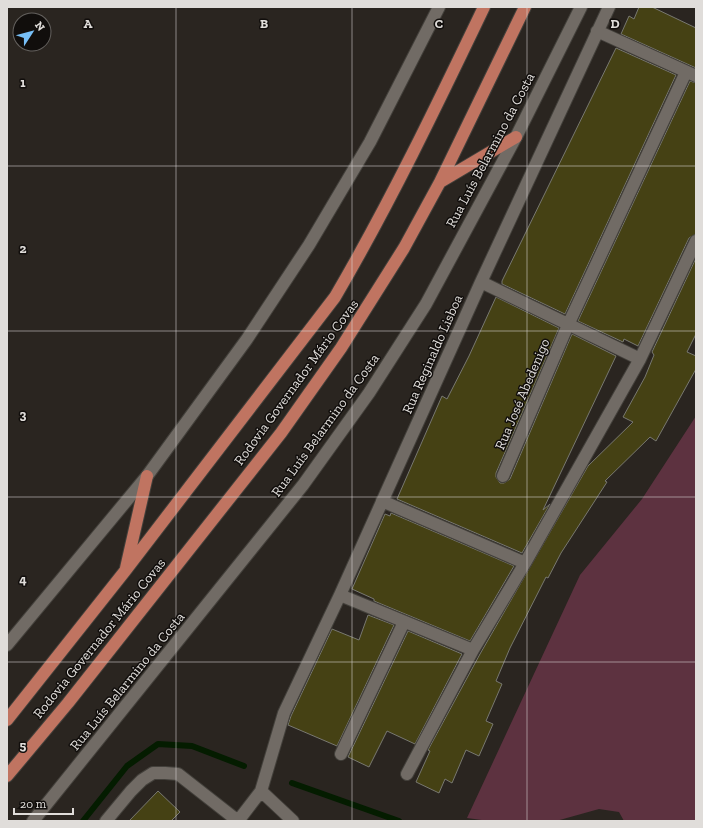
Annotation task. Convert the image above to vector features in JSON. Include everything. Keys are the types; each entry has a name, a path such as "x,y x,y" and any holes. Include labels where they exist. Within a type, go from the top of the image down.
{"highway":[{"name":"Rodovia Governador Mário Covas","path":"7,720 125,571 335,297 364,249 402,176 484,7"},
{"name":"Rodovia Governador Mário Covas","path":"7,776 108,653 281,433 370,304 404,248 440,182 525,7"},
{"path":"440,182 516,137"},
{"path":"125,571 147,476"}],"street":[{"path":"7,645 147,476 247,339 309,245 370,142 439,7"},
{"name":"Rua Luís Belarmino da Costa","path":"33,821 303,485 369,393 426,304 516,137 581,7"},
{"name":"Rua Reginaldo Lisboa","path":"261,791 284,713 340,595 481,282 597,31 610,7"},
{"path":"597,31 691,74"},
{"name":"Rua José Abedenigo","path":"503,476 568,325 691,74"},
{"path":"407,774 473,650 525,563 640,359 696,241"},
{"path":"481,282 640,359"},
{"path":"382,501 525,563"},
{"path":"340,595 473,650"},
{"path":"341,754 404,622"},
{"path":"106,821 131,791 142,780 153,773 178,774 238,821 261,791 293,821"}],"shaded area":[{"path":"696,416 696,821 624,821 619,812 599,809 556,821 489,821 467,818 580,575 642,499"}],"building":[{"path":"639,7 652,7 696,28 696,68 621,34 629,16 634,19"},
{"path":"616,48 676,75 565,314 502,284 502,281"},
{"path":"690,81 696,83 696,234 689,238 638,346 624,339 623,342 578,321"},
{"path":"696,258 696,334 687,352 696,356 696,369 656,441 650,437 605,481 607,482 561,553 548,578 546,577 510,648 496,681 502,684 486,721 493,724 479,756 466,750 452,783 445,779 439,793 416,782 430,751 428,750 480,654 588,466 633,422 623,417 645,377 654,355 652,352"},
{"path":"496,297 559,328 496,473 496,477 500,483 504,483 510,479 572,334 616,356 543,510 550,504 522,553 397,499 442,396 447,399 469,356"},
{"path":"391,513 514,566 470,641 374,601 374,599 352,589 385,514 390,516"},
{"path":"368,615 394,625 337,746 288,725 332,629 359,640"},
{"path":"408,631 462,654 415,744 387,731 369,767 348,757"},
{"path":"158,791 180,812 171,821 129,821"}],"waterway":[{"path":"83,821 127,766 158,744 192,746 244,766"},
{"path":"292,783 399,821"}]}
